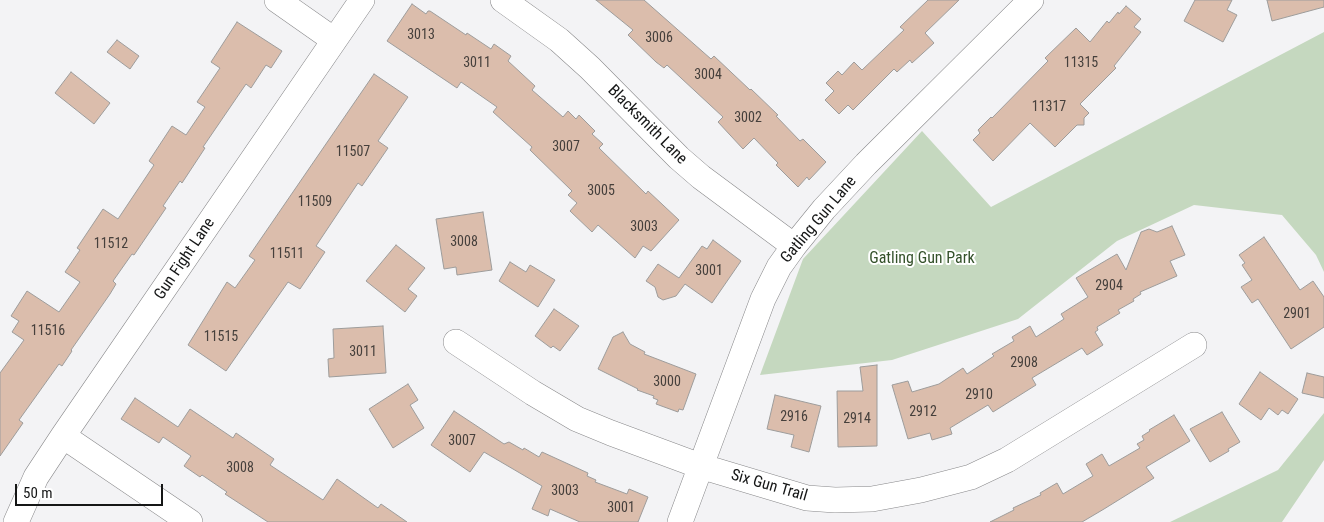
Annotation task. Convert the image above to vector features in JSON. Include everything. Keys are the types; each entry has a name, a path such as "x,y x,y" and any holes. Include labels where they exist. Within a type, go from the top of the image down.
{"street":[{"path":"277,0 334,40"},
{"name":"Gun Fight Lane","path":"16,522 36,477 63,436 362,0"},
{"name":"Blacksmith Lane","path":"503,0 559,40 590,68 679,158 701,177 794,246"},
{"name":"Gatling Gun Lane","path":"680,522 763,298 779,267 824,209 866,164 1031,0"},
{"name":"Six Gun Trail","path":"456,342 533,393 577,419 611,433 700,466 807,498 872,499 921,490 971,477 1007,460 1194,344"},
{"path":"63,436 190,522"}],"green space":[{"name":"Gatling Gun Park","path":"1324,32 1324,272 1316,255 1282,215 1194,205 1117,241 1018,319 892,360 760,375 803,259 922,131 991,207"},
{"path":"1324,413 1324,460 1282,522 1170,522 1278,470"}],"building":[{"path":"596,0 644,0 711,59 714,56 778,115 776,116 800,141 803,139 826,162 809,180 807,177 798,187 776,165 778,163 754,138 743,149 718,122 723,117 667,65 664,68 656,62 628,35 633,30"},
{"path":"928,0 959,0 925,33 934,43 912,63 910,60 897,72 894,69 853,110 848,105 839,114 825,100 834,91 826,83 838,71 842,75 854,62 862,70 904,30 900,27"},
{"path":"1195,0 1232,0 1227,10 1237,15 1223,42 1184,21"},
{"path":"1267,0 1324,0 1324,7 1272,21"},
{"path":"412,4 426,14 430,11 491,49 494,44 511,56 508,61 535,86 532,90 563,117 568,111 576,119 579,115 595,131 592,134 603,144 599,148 646,194 648,191 679,220 651,251 643,246 635,258 598,225 592,232 570,211 577,203 568,195 572,191 530,150 532,147 493,112 497,107 461,82 457,88 387,41"},
{"path":"1126,6 1141,19 1134,27 1141,32 1114,66 1116,68 1080,104 1089,113 1084,118 1084,125 1077,125 1055,147 1030,123 993,161 973,140 980,133 978,130 1048,61 1045,58 1076,28 1090,42 1107,21 1109,23"},
{"path":"237,22 282,51 271,68 266,65 251,88 246,84 203,147 205,148 182,183 180,181 163,206 166,208 134,255 132,254 113,281 116,284 110,294 62,366 59,364 19,420 23,423 0,456 0,373 24,340 12,332 19,321 11,316 27,291 59,312 80,282 65,272 80,250 77,248 103,209 118,219 154,165 149,161 172,126 186,135 205,107 197,102 220,68 211,62"},
{"path":"117,40 139,56 130,69 107,52"},
{"path":"71,72 110,103 94,124 55,93"},
{"path":"374,74 408,97 378,141 388,148 362,186 358,183 316,246 325,252 300,289 288,282 226,371 188,345 227,282 235,288 255,260 249,256"},
{"path":"483,212 492,270 457,275 456,267 444,269 436,219"},
{"path":"1172,226 1185,255 1170,261 1177,276 1140,292 1141,294 1133,299 1134,301 1118,310 1120,313 1097,327 1098,330 1095,332 1103,345 1087,355 1082,348 1032,378 1036,385 993,412 988,405 950,428 952,434 932,440 930,433 908,439 892,385 908,381 912,392 939,384 963,368 967,374 994,356 992,354 1014,341 1012,337 1030,326 1036,337 1064,319 1061,314 1088,297 1076,278 1117,254 1126,270 1141,232 1149,229 1157,232"},
{"path":"1264,237 1300,290 1313,281 1324,297 1324,327 1291,349 1258,299 1252,303 1241,287 1252,280 1242,265 1245,263 1239,255"},
{"path":"713,240 741,261 712,303 685,284 676,296 663,300 658,297 655,287 646,281 658,264 679,278 702,246 707,249"},
{"path":"396,245 425,268 408,289 417,296 405,312 366,281"},
{"path":"510,262 526,272 530,265 555,280 538,307 499,281"},
{"path":"554,309 579,326 560,351 553,346 551,348 535,336"},
{"path":"383,326 386,373 329,377 328,359 334,358 333,329"},
{"path":"623,332 630,344 645,352 644,354 696,374 683,410 679,409 678,412 656,404 658,400 653,398 654,396 637,390 598,369 613,337"},
{"path":"877,365 877,446 838,447 837,391 863,391 860,367"},
{"path":"1260,372 1298,399 1288,414 1282,410 1278,415 1269,408 1261,420 1239,404"},
{"path":"1307,373 1324,377 1324,398 1302,393"},
{"path":"408,384 418,400 410,405 424,428 393,448 369,409"},
{"path":"775,395 821,406 809,452 791,447 794,435 767,429"},
{"path":"135,398 178,427 190,409 233,438 236,433 274,459 270,465 323,500 337,479 378,508 381,504 407,522 268,522 225,494 227,492 202,475 200,477 184,466 191,456 163,437 159,443 121,419"},
{"path":"454,411 504,444 509,442 539,457 542,452 588,473 587,476 596,480 595,482 627,494 629,489 648,497 638,522 580,522 550,509 548,516 532,509 542,486 484,452 470,472 431,445"},
{"path":"1222,412 1240,442 1210,462 1190,429"},
{"path":"1174,415 1190,441 1146,467 1154,478 1082,522 990,522 1014,510 1013,508 1041,495 1040,493 1057,483 1063,494 1093,476 1086,464 1102,454 1109,466 1140,448 1137,444 1144,440 1142,436"}]}
